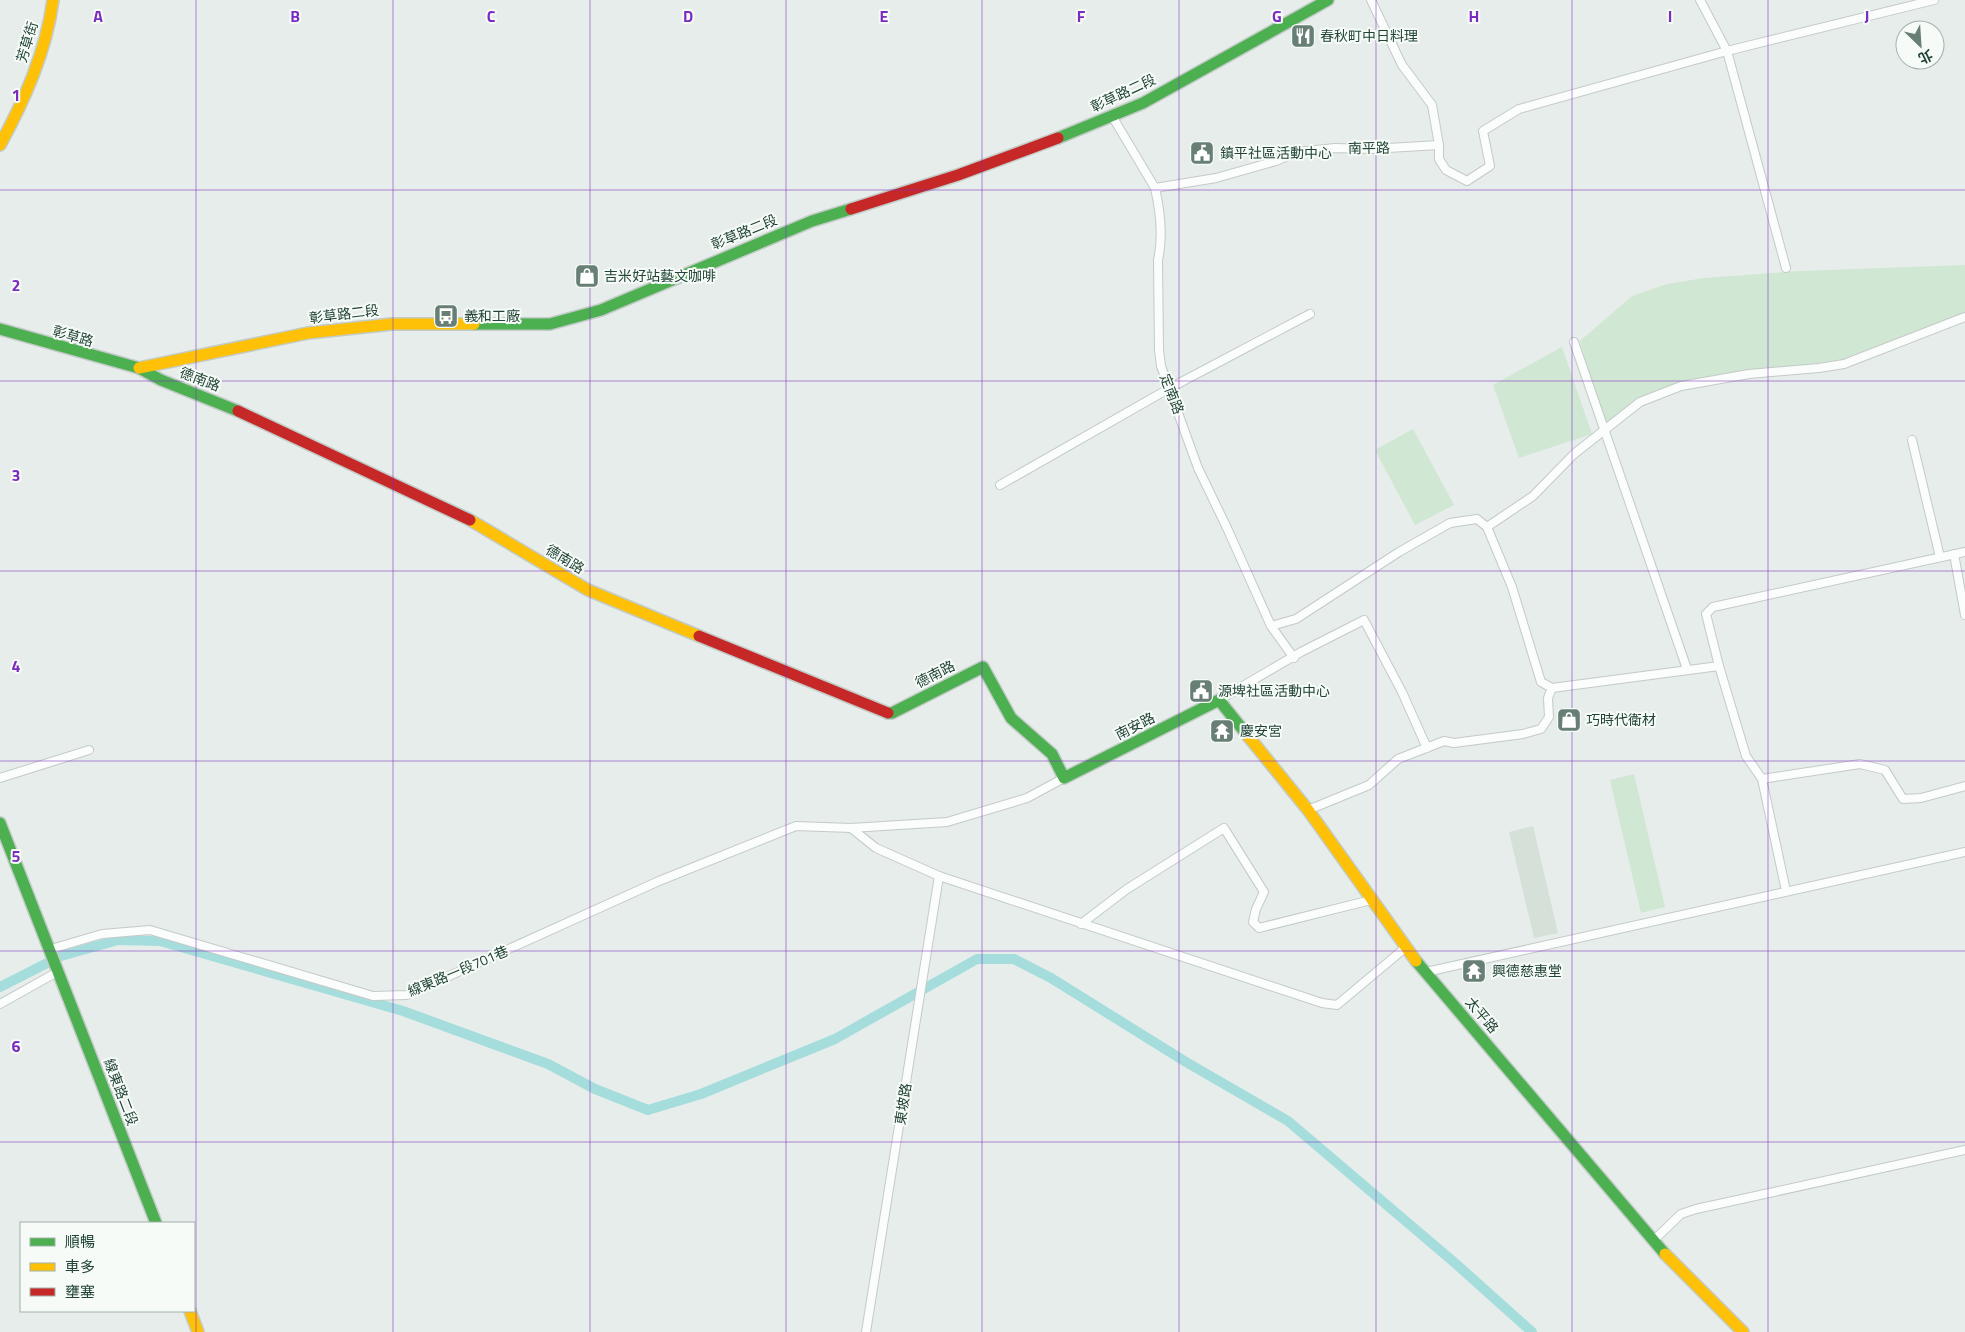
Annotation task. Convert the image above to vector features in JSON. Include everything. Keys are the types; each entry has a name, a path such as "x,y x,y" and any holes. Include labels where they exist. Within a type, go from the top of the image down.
{"street":[{"name":"芳草街","path":"0,146 18,112 42,50 53,0"},
{"name":"彰草路二段","path":"139,368 308,333 356,326 392,324 550,324 572,319 601,310 812,221 958,175 1143,103 1328,0"},
{"path":"1371,0 1402,65 1432,106 1439,145 1439,159 1446,170 1467,181 1490,166 1483,131 1519,109 1727,51 1934,0"},
{"path":"1700,0 1727,51 1786,268"},
{"name":"定南路","path":"1112,116 1155,188 1161,248 1158,260 1159,350 1161,366 1198,468 1271,626 1294,658"},
{"name":"南平路","path":"1155,188 1216,178 1276,161 1296,152 1335,148 1371,150 1439,145"},
{"path":"1000,485 1170,388 1310,314"},
{"path":"1487,527 1533,496 1574,454 1640,402 1681,386 1749,374 1844,364 1965,318"},
{"name":"彰草路","path":"0,329 108,361 139,368"},
{"path":"1574,342 1687,669"},
{"name":"德南路","path":"139,368 161,380 213,399 473,522 588,590 882,712 892,713 983,667 1011,718 1052,754 1064,778"},
{"path":"1912,440 1940,557"},
{"path":"1271,626 1296,618 1399,552 1450,523 1477,519 1487,527 1512,588 1540,682 1552,688 1719,666"},
{"path":"1786,891 1762,779 1746,756 1719,666 1706,614 1713,607 1965,552"},
{"path":"1954,554 1965,615"},
{"path":"1219,700 1364,620 1402,692 1426,748"},
{"path":"1308,810 1369,785 1398,759 1444,741 1454,742 1523,734 1541,729 1549,717 1548,698 1552,688"},
{"name":"南安路","path":"1064,778 1219,700"},
{"name":"太平路","path":"1219,700 1308,810 1405,948 1672,1262 1743,1332"},
{"path":"0,778 89,750"},
{"path":"1762,779 1860,764 1885,770 1904,799 1921,798 1965,786"},
{"name":"線東路一段701巷","path":"52,952 102,934 150,930 373,996 407,995 659,881 796,826 851,828 947,822 1027,798 1064,778"},
{"name":"線東路二段","path":"0,823 52,952 156,1222"},
{"path":"851,828 876,848 939,876 1322,1003 1338,1005 1405,948"},
{"path":"1081,924 1127,888 1224,828 1264,892 1256,909 1253,922 1258,928 1371,900"},
{"path":"1426,972 1965,852"},
{"name":"東坡路","path":"866,1332 939,876"},
{"path":"0,1004 59,971"},
{"path":"1654,1240 1681,1214 1696,1209 1965,1150"},
{"path":"190,1312 198,1332"}],"shaded area":[{"path":"1533,826 1558,933 1534,938 1509,832"}],"green space":[{"path":"1965,265 1965,320 1863,362 1815,372 1739,377 1652,397 1605,427 1580,341 1632,296 1667,284 1704,278 1800,271"},
{"path":"1562,347 1592,434 1519,458 1493,385"},
{"path":"1413,429 1454,505 1415,525 1375,450"},
{"path":"1634,774 1665,907 1641,913 1610,780"}],"waterway":[{"path":"449,504 471,514"},
{"path":"0,987 61,956 118,940 160,941 403,1011 548,1064 595,1089 648,1110 701,1094 835,1039 977,959 1014,959 1051,978 1186,1062 1288,1121 1455,1263 1532,1332"}],"traffic: fast":[{"path":"1058,138 1143,103 1328,0"},
{"path":"474,324 550,324 601,310 812,221 851,209"},
{"path":"0,329 139,368 161,380 238,411"},
{"path":"888,713 892,713 983,667 1011,718 1052,754 1064,778 1219,700 1248,736"},
{"path":"0,823 156,1222"},
{"path":"1416,961 1665,1254"}],"traffic: slow":[{"path":"0,145 26,93 40,57 53,0"},
{"path":"139,368 308,333 392,324 474,324"},
{"path":"470,520 588,590 699,636"},
{"path":"1248,736 1308,810 1416,961"},
{"path":"1665,1254 1743,1332"},
{"path":"190,1312 198,1332"}],"traffic: jam":[{"path":"851,209 958,175 1058,138"},
{"path":"238,411 470,520"},
{"path":"699,636 888,713"}],"place":[{"name":"春秋町中日料理","path":"1303,36"},
{"name":"鎮平社區活動中心","path":"1202,153"},
{"name":"吉米好站藝文咖啡","path":"587,276"},
{"name":"義和工廠","path":"446,316"},
{"name":"源埤社區活動中心","path":"1201,691"},
{"name":"巧時代衛材","path":"1569,720"},
{"name":"慶安宮","path":"1222,731"},
{"name":"興德慈惠堂","path":"1474,971"}]}
